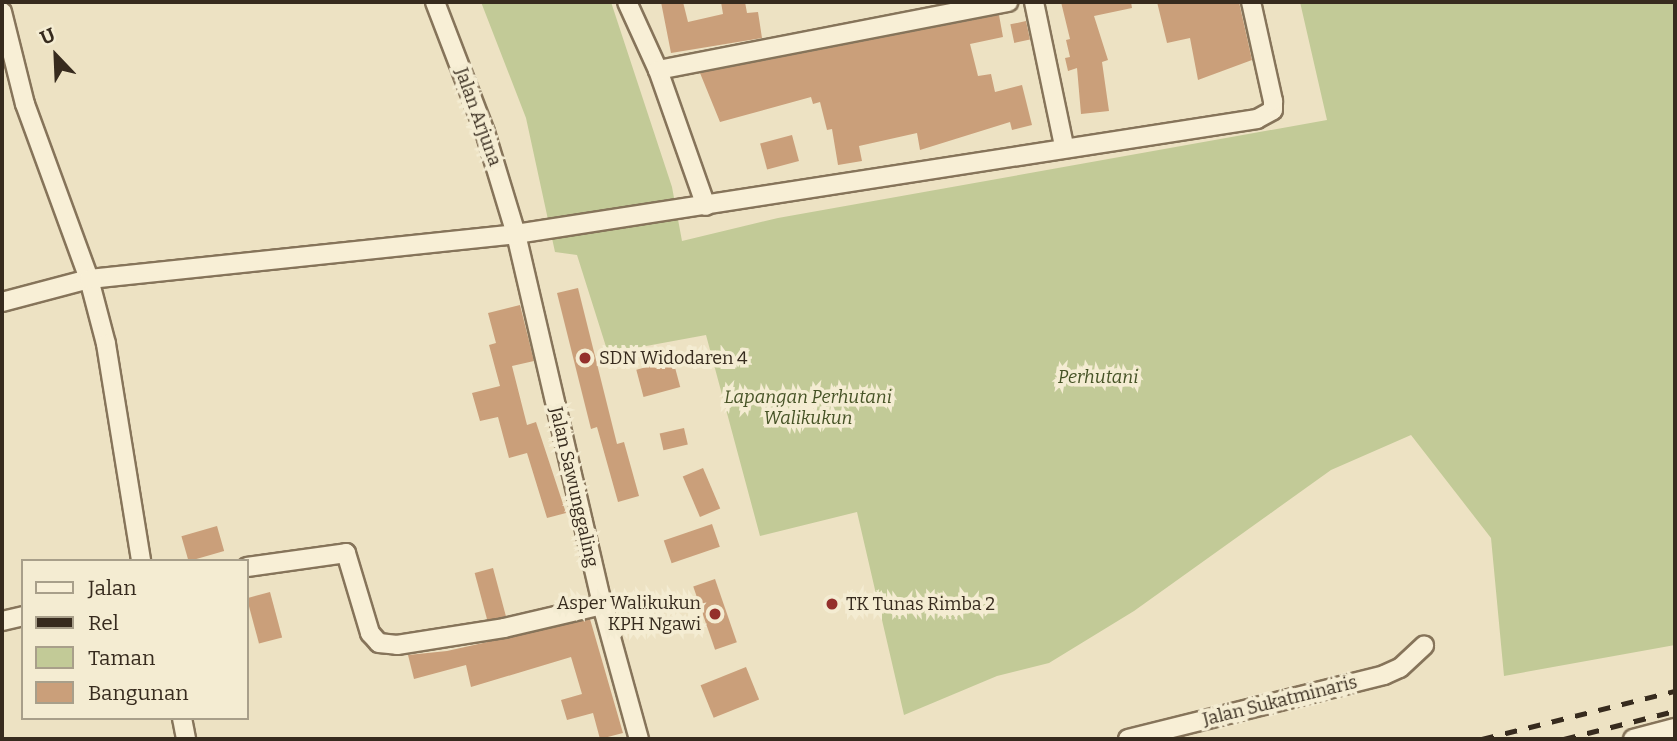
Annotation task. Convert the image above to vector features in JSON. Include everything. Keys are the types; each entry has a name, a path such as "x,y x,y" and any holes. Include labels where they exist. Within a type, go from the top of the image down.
{"street":[{"name":"Jalan Arjuna","path":"435,2 485,132 516,234"},
{"path":"627,2 658,70 706,206"},
{"path":"658,70 921,10 1008,2"},
{"path":"1034,2 1064,146"},
{"path":"2,302 89,279 516,234 706,206 1064,146 1257,119 1273,110 1251,2"},
{"path":"2,12 25,104 89,279 106,344 141,559"},
{"name":"Jalan Sawunggaling","path":"516,234 602,605 639,739"},
{"path":"248,567 346,553 370,633 379,643 397,645 504,628 602,605"},
{"path":"2,621 21,616"},
{"name":"Jalan Sukatminaris","path":"1128,739 1384,675 1401,667 1424,646"},
{"path":"181,720 186,739"},
{"path":"1633,739 1675,729"}],"green space":[{"name":"Perhutani","path":"481,2 611,2 672,187 682,241 778,218 1327,120 1300,2 1675,2 1675,645 1504,676 1491,538 1411,435 1331,470 1134,611 1049,663 997,676 904,715 857,512 760,536 706,335 608,353 577,255 555,252 526,118"}],"building":[{"path":"661,2 683,2 688,22 723,14 721,2 745,2 747,13 758,12 762,38 671,53"},
{"path":"1061,2 1131,2 1132,8 1094,16 1108,60 1102,62 1109,111 1081,114 1077,68 1068,71 1065,58 1070,57 1066,40 1070,39"},
{"path":"1157,2 1239,2 1252,60 1198,80 1190,38 1167,43"},
{"path":"999,15 1003,37 970,44 978,76 991,74 995,92 1022,85 1032,125 1012,130 1010,122 920,150 917,133 859,146 862,161 838,165 832,129 827,130 820,102 813,104 811,97 720,122 700,73"},
{"path":"1026,21 1030,40 1014,43 1010,24"},
{"path":"792,135 799,161 767,170 760,144"},
{"name":"SDN Widodaren 4","path":"578,288 617,444 624,442 639,496 618,502 597,427 591,429 557,293"},
{"path":"520,305 534,361 512,366 527,425 536,422 566,513 547,518 527,453 509,458 498,417 480,421 472,393 500,386 489,345 496,343 488,313"},
{"path":"673,360 680,387 644,397 636,370"},
{"path":"684,428 688,445 663,450 660,434"},
{"path":"703,468 720,509 700,517 683,477"},
{"path":"712,524 720,547 672,563 664,541"},
{"path":"217,526 224,551 188,559 181,536"},
{"path":"493,568 506,616 488,621 475,573"},
{"name":"Asper Walikukun KPH Ngawi","path":"715,579 737,642 715,650 693,586"},
{"path":"270,592 282,637 259,644 248,598"},
{"path":"590,619 623,733 600,739 593,713 567,720 561,700 582,694 571,657 471,687 466,665 414,679 408,655 447,651"},
{"path":"746,667 759,699 714,718 701,685"}],"railway":[{"path":"1482,739 1675,691"},
{"path":"1564,739 1675,711"}],"place":[{"name":"SDN Widodaren 4","path":"585,358"},
{"name":"TK Tunas Rimba 2","path":"832,604"},
{"name":"Asper Walikukun KPH Ngawi","path":"715,614"}],"park label":[{"name":"Lapangan Perhutani Walikukun","path":"808,408"}]}
